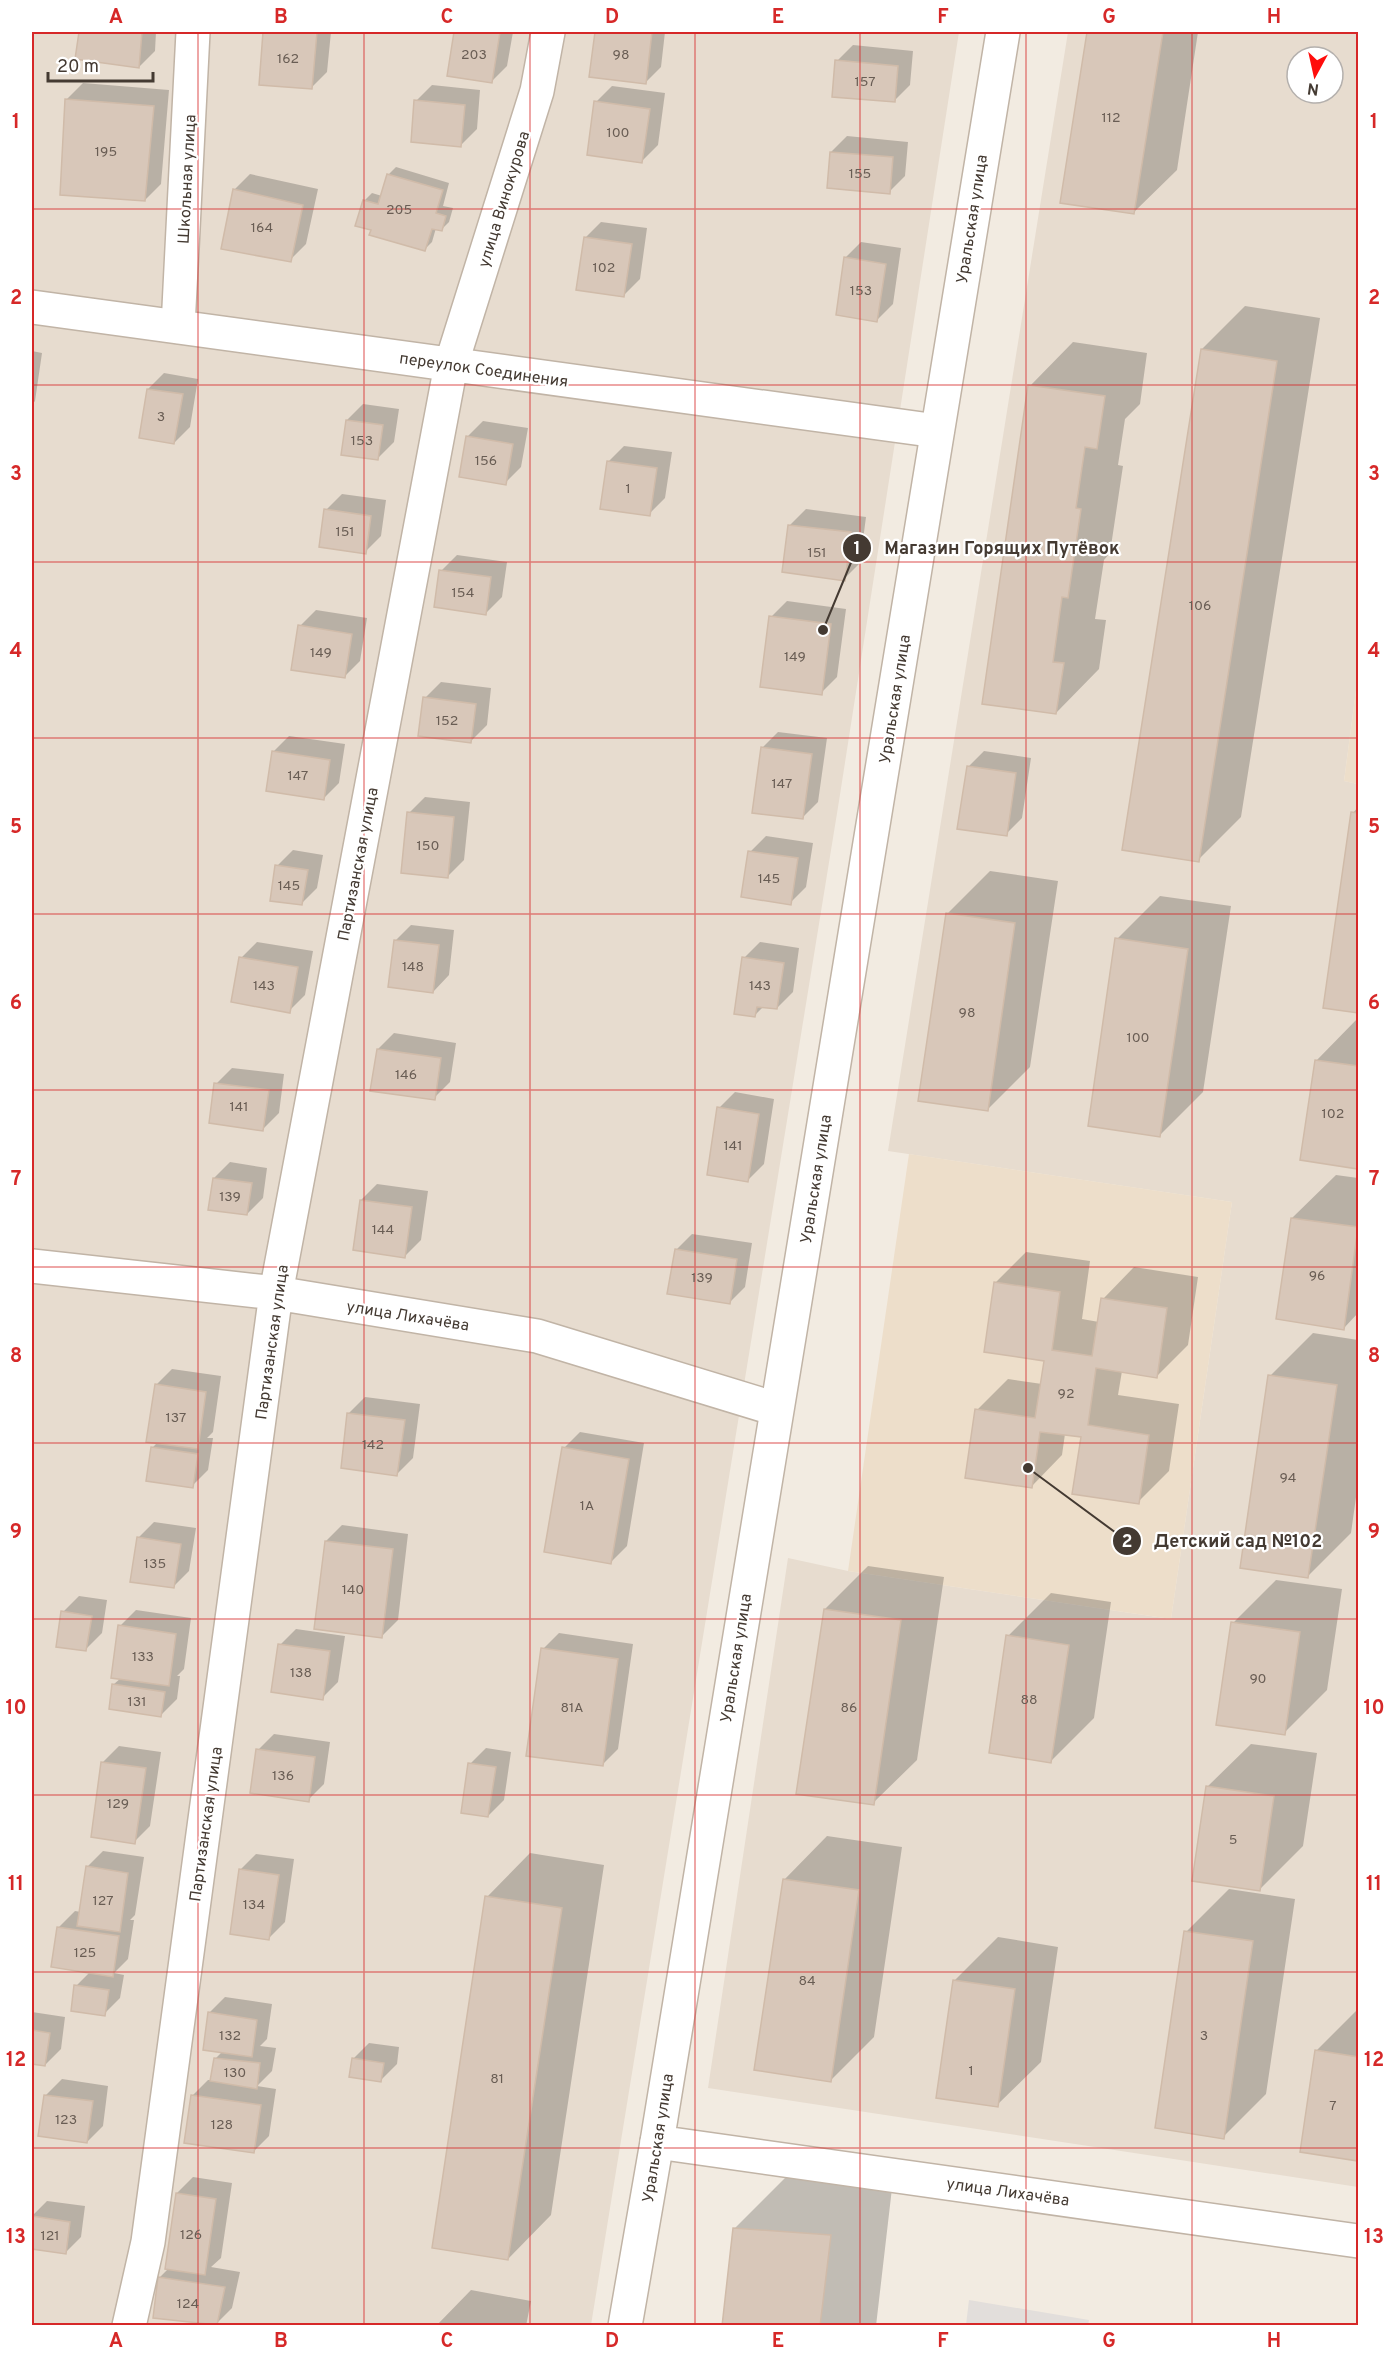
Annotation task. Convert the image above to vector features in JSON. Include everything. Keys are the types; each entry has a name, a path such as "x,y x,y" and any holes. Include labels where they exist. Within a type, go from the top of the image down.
{"street":[{"name":"Школьная улица","path":"178,327 193,32"},
{"name":"улица Винокурова","path":"451,365 537,91 548,32"},
{"name":"Уральская улица","path":"625,2325 657,2142 1003,32"},
{"name":"переулок Соединения","path":"32,307 937,432"},
{"name":"Партизанская улица","path":"129,2325 148,2242 276,1293 451,365"},
{"name":"улица Лихачёва","path":"32,1266 276,1293 537,1336 776,1409"},
{"name":"улица Лихачёва","path":"657,2142 1359,2241"}],"shaded area":[{"path":"32,32 959,32 839,801 591,2325 32,2326"},
{"path":"1068,32 1358,32 1358,675 1344,781 1358,784 1358,2187 708,2088 788,1558 848,1571 1171,1619 1232,1202 888,1151"},
{"path":"1358,675 1358,784 1344,781"},
{"path":"909,1154 1232,1202 1171,1619 848,1571"},
{"path":"969,2300 1089,2320 1088,2325 966,2325"}],"building":[{"path":"79,32 142,32 139,68 75,59"},
{"path":"263,32 317,32 312,89 259,85"},
{"path":"454,32 500,32 492,83 447,76"},
{"path":"595,32 652,32 646,84 589,77"},
{"path":"1087,32 1163,32 1134,214 1060,203"},
{"path":"835,60 898,66 895,102 832,97"},
{"path":"65,99 154,106 145,201 60,195"},
{"path":"414,100 465,105 461,147 411,142"},
{"path":"594,101 650,109 642,163 587,155"},
{"path":"830,152 893,157 890,194 827,188"},
{"path":"387,174 443,190 436,213 446,216 442,231 432,229 425,251 369,235 371,230 355,226 363,200 378,204"},
{"path":"233,189 303,205 291,262 221,249"},
{"path":"584,237 632,244 624,297 576,290"},
{"path":"844,257 886,264 877,322 836,315"},
{"path":"1201,349 1277,361 1199,862 1122,850"},
{"path":"1028,385 1105,396 1097,449 1085,447 1076,508 1081,509 1068,598 1062,597 1053,662 1064,663 1056,714 982,704"},
{"path":"147,389 183,394 174,444 139,438"},
{"path":"346,420 383,425 378,460 341,455"},
{"path":"466,436 513,444 506,485 459,477"},
{"path":"607,461 657,468 650,516 600,509"},
{"path":"324,509 371,516 366,554 319,547"},
{"path":"788,525 851,532 845,581 782,572"},
{"path":"439,570 491,577 486,615 434,607"},
{"path":"769,616 831,624 822,695 760,687"},
{"path":"298,625 352,634 345,678 291,670"},
{"path":"423,697 476,704 471,743 418,736"},
{"path":"761,747 812,754 803,819 752,813"},
{"path":"272,751 330,760 324,800 266,791"},
{"path":"967,766 1016,773 1007,836 957,829"},
{"path":"407,812 454,817 448,878 401,873"},
{"path":"1351,812 1358,813 1358,1013 1323,1008"},
{"path":"748,851 798,858 791,905 741,897"},
{"path":"275,865 308,870 302,905 270,901"},
{"path":"946,913 1015,923 988,1111 918,1101"},
{"path":"1115,938 1188,949 1160,1137 1088,1126"},
{"path":"394,940 439,945 433,993 388,987"},
{"path":"239,957 298,967 290,1013 231,1002"},
{"path":"742,957 784,963 777,1009 757,1007 755,1017 734,1014"},
{"path":"377,1049 441,1058 435,1100 370,1091"},
{"path":"1315,1060 1358,1066 1358,1169 1300,1160"},
{"path":"214,1083 269,1090 263,1131 209,1123"},
{"path":"717,1107 759,1114 748,1182 707,1175"},
{"path":"213,1178 252,1183 247,1215 208,1210"},
{"path":"360,1200 412,1207 405,1258 353,1250"},
{"path":"1291,1218 1358,1227 1344,1330 1276,1319"},
{"path":"675,1249 737,1259 730,1304 667,1294"},
{"path":"994,1282 1060,1292 1052,1350 1092,1356 1101,1298 1167,1308 1157,1378 1096,1368 1088,1425 1149,1435 1139,1504 1072,1494 1081,1437 1040,1432 1032,1488 965,1478 975,1409 1035,1418 1044,1361 984,1352"},
{"path":"1268,1375 1337,1385 1308,1578 1240,1568"},
{"path":"155,1384 206,1392 198,1449 146,1442"},
{"path":"347,1413 405,1420 397,1476 341,1468"},
{"path":"151,1447 198,1454 193,1488 146,1481"},
{"path":"562,1447 629,1459 611,1564 544,1552"},
{"path":"137,1537 181,1544 174,1588 130,1582"},
{"path":"325,1541 393,1549 382,1638 314,1629"},
{"path":"824,1609 901,1620 874,1805 796,1794"},
{"path":"61,1611 92,1616 86,1651 56,1647"},
{"path":"1231,1622 1300,1632 1285,1735 1216,1725"},
{"path":"118,1625 176,1634 169,1686 111,1678"},
{"path":"1006,1635 1069,1645 1051,1763 989,1753"},
{"path":"278,1644 330,1651 323,1700 271,1692"},
{"path":"541,1648 618,1659 603,1766 526,1756"},
{"path":"112,1684 165,1692 161,1717 109,1709"},
{"path":"256,1749 315,1757 309,1802 250,1793"},
{"path":"101,1762 146,1768 135,1844 91,1837"},
{"path":"468,1763 496,1767 488,1817 461,1813"},
{"path":"1206,1786 1274,1796 1260,1891 1192,1881"},
{"path":"86,1866 128,1873 120,1932 77,1926"},
{"path":"239,1869 279,1875 269,1940 230,1934"},
{"path":"783,1879 859,1890 831,2082 754,2070"},
{"path":"485,1896 562,1908 508,2260 432,2248"},
{"path":"57,1927 119,1936 113,1977 51,1967"},
{"path":"1184,1931 1253,1941 1224,2139 1155,2128"},
{"path":"953,1980 1015,1989 998,2107 936,2098"},
{"path":"74,1985 109,1990 105,2016 71,2011"},
{"path":"208,2012 257,2020 252,2057 203,2050"},
{"path":"32,2030 50,2033 45,2066 32,2064"},
{"path":"1315,2050 1358,2057 1358,2161 1300,2152"},
{"path":"214,2058 260,2063 257,2089 210,2081"},
{"path":"352,2058 384,2063 381,2082 349,2077"},
{"path":"44,2095 93,2101 87,2143 38,2136"},
{"path":"191,2095 261,2105 254,2153 184,2143"},
{"path":"176,2193 216,2199 205,2275 165,2269"},
{"path":"32,2216 70,2222 66,2254 32,2249"},
{"path":"733,2228 831,2235 820,2326 722,2326"},
{"path":"158,2277 225,2287 217,2325 153,2318"}],"place":[{"name":"Магазин Горящих Путёвок","path":"823,630"},
{"name":"Детский сад №102","path":"1028,1468"}]}
